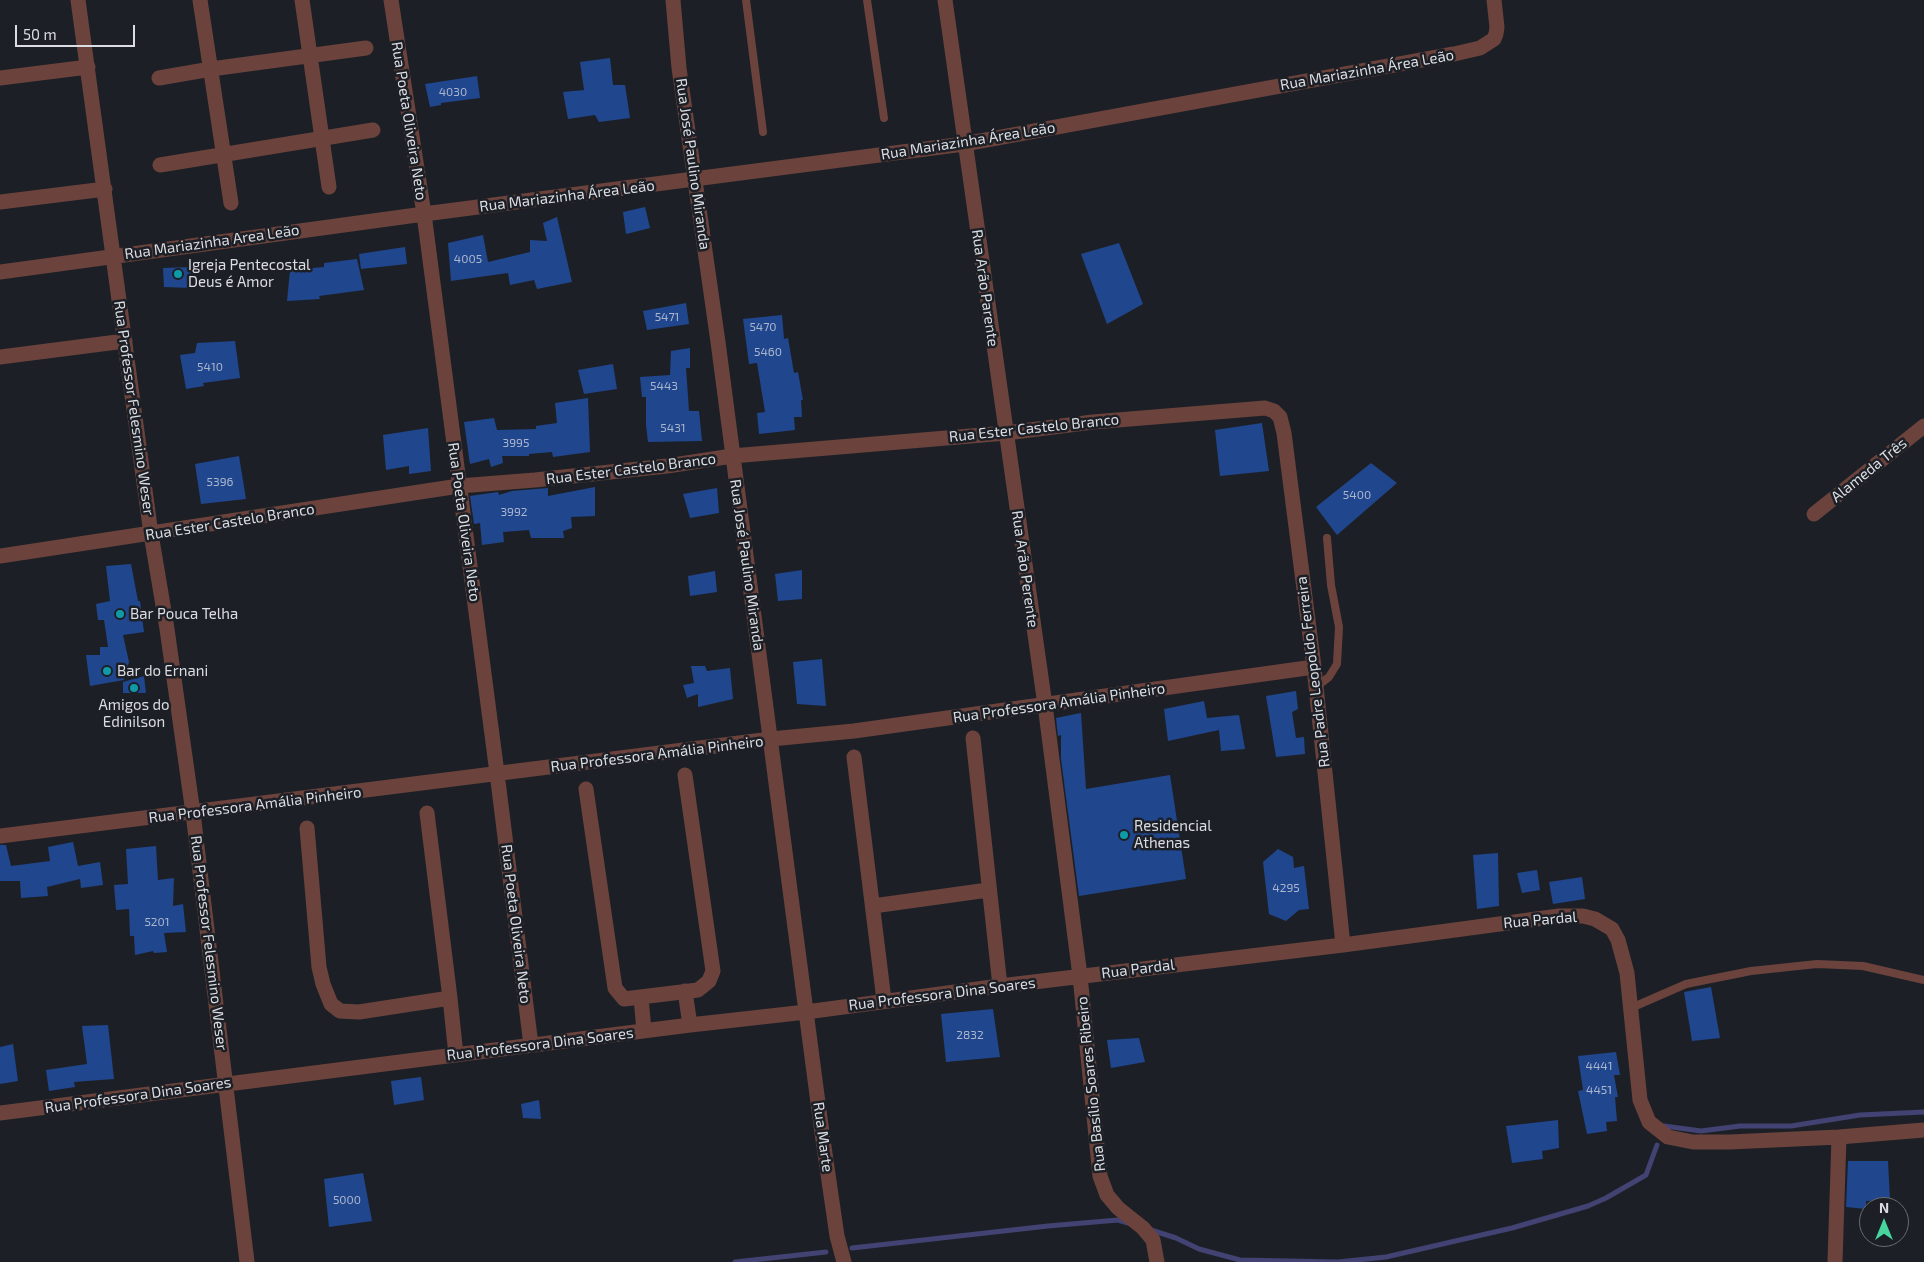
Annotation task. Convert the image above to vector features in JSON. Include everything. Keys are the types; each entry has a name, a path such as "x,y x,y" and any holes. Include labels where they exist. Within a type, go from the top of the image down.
{"street":[{"name":"Rua Professor Felesmino Weser","path":"78,0 151,534 193,813 247,1262"},
{"path":"200,0 231,203"},
{"path":"302,0 329,187"},
{"name":"Rua Poeta Oliveira Neto","path":"391,0 424,214 531,1045"},
{"name":"Rua José Paulino Miranda","path":"673,0 679,68 806,1012"},
{"name":"Rua Arão Parente","path":"945,0 1006,433"},
{"name":"Rua Mariazinha Área Leão","path":"424,214 964,144 1454,54 1488,44 1494,40 1497,27 1494,0"},
{"path":"159,78 211,68 366,48"},
{"path":"0,78 88,67"},
{"path":"160,165 373,130"},
{"path":"0,202 105,189"},
{"name":"Rua Mariazinha Area Leão","path":"0,272 424,214"},
{"path":"0,357 126,341"},
{"name":"Rua Ester Castelo Branco","path":"0,556 459,486 667,466 732,456 1006,433 1093,422 1265,408"},
{"name":"Rua Padre Leopoldo Ferreira","path":"1265,408 1274,411 1280,418 1284,433 1314,667 1343,945"},
{"name":"Alameda Três","path":"1814,514 1924,426"},
{"name":"Rua Arão Perente","path":"1006,433 1045,705"},
{"name":"Rua Professora Amália Pinheiro","path":"0,836 497,773 854,731 1314,667"},
{"path":"1045,705 1080,976"},
{"path":"973,738 988,890 1000,986"},
{"path":"854,756 884,1000"},
{"path":"586,789 615,988 624,999 698,990 709,981 713,971 685,776"},
{"path":"427,813 456,1055"},
{"path":"307,828 319,967 322,984 331,1004 340,1011 359,1012 450,998"},
{"path":"873,906 988,890"},
{"name":"Rua Pardal","path":"1080,976 1343,945 1540,918 1559,916 1595,919 1612,929 1618,940 1627,973 1640,1100 1649,1122 1668,1138 1693,1142 1730,1142 1839,1137 1924,1130"},
{"name":"Rua Professora Dina Soares","path":"0,1113 1080,976"},
{"name":"Rua Basílio Soares Ribeiro","path":"1080,976 1100,1176 1107,1194 1118,1208 1143,1228 1153,1240 1156,1262"},
{"path":"685,991 690,1025"},
{"path":"641,997 644,1031"},
{"name":"Rua Marte","path":"806,1012 834,1222 844,1262"},
{"path":"1835,1262 1839,1137"}],"lane":[{"path":"746,0 763,132"},
{"path":"867,0 884,118"},
{"path":"1316,687 1329,677 1337,664 1339,627 1331,585 1327,538"},
{"path":"1630,1008 1686,984 1751,971 1817,964 1862,966 1924,980"}],"building":[{"path":"610,58 613,85 625,85 630,118 599,122 595,115 568,119 563,92 584,90 580,62"},
{"path":"477,76 480,98 441,103 441,105 430,107 425,84"},
{"path":"645,207 650,228 626,234 623,212"},
{"path":"557,217 572,282 537,289 534,280 510,285 508,273 451,281 448,243 483,235 488,262 530,252 530,240 547,241 543,223"},
{"path":"1119,243 1143,304 1107,324 1081,254"},
{"path":"405,247 407,264 361,269 359,254"},
{"path":"357,259 364,290 319,296 320,299 287,301 290,270 324,267 324,263"},
{"name":"Igreja Pentecostal Deus é Amor","path":"192,267 195,280 190,281 191,288 164,287 163,268"},
{"path":"686,303 689,324 647,330 643,311"},
{"path":"782,315 784,339 788,338 794,373 798,372 803,400 801,400 802,417 794,417 795,430 759,434 757,413 765,412 757,363 749,364 743,319"},
{"path":"235,341 240,378 203,383 204,386 186,389 180,355 195,353 197,343"},
{"path":"690,348 690,368 686,368 689,411 699,411 702,441 648,442 646,397 642,397 640,377 670,375 671,351"},
{"path":"613,364 617,389 584,394 578,370"},
{"path":"588,398 590,452 553,457 552,452 529,454 529,456 502,456 503,463 491,467 489,459 470,464 464,422 494,418 497,430 536,429 536,426 557,423 555,403"},
{"path":"1262,423 1269,471 1220,476 1215,430"},
{"path":"428,428 431,471 409,474 409,466 386,470 383,435"},
{"path":"239,456 246,499 201,504 195,464"},
{"path":"1371,463 1397,483 1337,535 1316,507"},
{"path":"595,487 595,516 571,517 572,528 563,531 564,538 531,538 529,530 503,532 504,542 482,545 480,523 474,524 470,496 498,492 499,495 512,491 548,488 548,496"},
{"path":"717,488 719,513 690,518 683,494"},
{"path":"131,564 138,601 140,601 144,632 123,635 129,662 124,680 90,686 86,655 100,655 100,647 108,647 104,620 98,620 96,604 110,601 106,566"},
{"path":"802,570 802,599 778,601 775,574"},
{"path":"715,571 717,592 690,596 688,576"},
{"path":"822,659 826,706 797,704 793,662"},
{"path":"691,666 705,666 707,671 730,668 733,699 698,707 698,694 687,698 683,685 694,683"},
{"name":"Amigos do Edinilson","path":"144,676 146,693 123,693 123,682"},
{"path":"1296,691 1298,709 1292,712 1296,738 1304,737 1305,754 1276,757 1266,696"},
{"path":"1204,701 1207,718 1239,715 1245,749 1221,751 1219,730 1168,741 1164,709"},
{"name":"Residencial Athenas","path":"1081,713 1086,789 1170,775 1186,879 1079,896 1061,759 1061,735 1058,736 1056,718"},
{"path":"73,842 78,866 100,862 103,885 81,888 80,879 47,887 48,896 21,898 20,881 0,881 0,845 6,845 11,866 50,861 48,847"},
{"path":"156,846 158,880 174,878 173,906 183,904 186,932 164,933 167,952 154,953 153,951 135,955 134,936 130,936 129,909 116,910 114,885 128,884 126,849"},
{"path":"1278,849 1293,857 1294,868 1304,866 1309,909 1299,910 1286,921 1269,914 1263,862"},
{"path":"1498,853 1499,906 1477,909 1473,855"},
{"path":"1537,870 1540,890 1522,893 1517,873"},
{"path":"1582,877 1585,899 1553,904 1549,882"},
{"path":"1711,987 1720,1038 1692,1041 1684,992"},
{"path":"993,1009 1000,1057 946,1062 941,1014"},
{"path":"108,1025 114,1079 74,1082 75,1087 49,1091 46,1070 87,1064 82,1026"},
{"path":"1139,1038 1145,1062 1111,1068 1107,1040"},
{"path":"13,1044 18,1081 0,1084 0,1047"},
{"path":"1616,1052 1620,1075 1614,1075 1618,1097 1615,1097 1617,1121 1606,1122 1607,1131 1587,1134 1578,1091 1583,1090 1578,1056"},
{"path":"421,1077 424,1100 394,1105 391,1081"},
{"path":"539,1100 541,1119 523,1118 521,1104"},
{"path":"1558,1120 1559,1148 1542,1151 1543,1159 1512,1163 1506,1126"},
{"path":"1848,1161 1888,1161 1890,1197 1859,1197 1859,1208 1846,1207"},
{"path":"363,1173 372,1221 329,1227 324,1179"}],"waterway":[{"path":"1664,1126 1701,1131 1740,1126 1791,1126 1860,1115 1924,1112"},
{"path":"1151,1230 1176,1238 1199,1249 1240,1260 1338,1262 1386,1257 1512,1228 1588,1206 1646,1175 1657,1145"},
{"path":"852,1248 1048,1226 1118,1220 1128,1223"},
{"path":"735,1262 826,1252"}],"place":[{"name":"Igreja Pentecostal Deus é Amor","path":"178,274"},
{"name":"Bar Pouca Telha","path":"120,614"},
{"name":"Bar do Ernani","path":"107,671"},
{"name":"Amigos do Edinilson","path":"134,688"},
{"name":"Residencial Athenas","path":"1124,835"}]}
